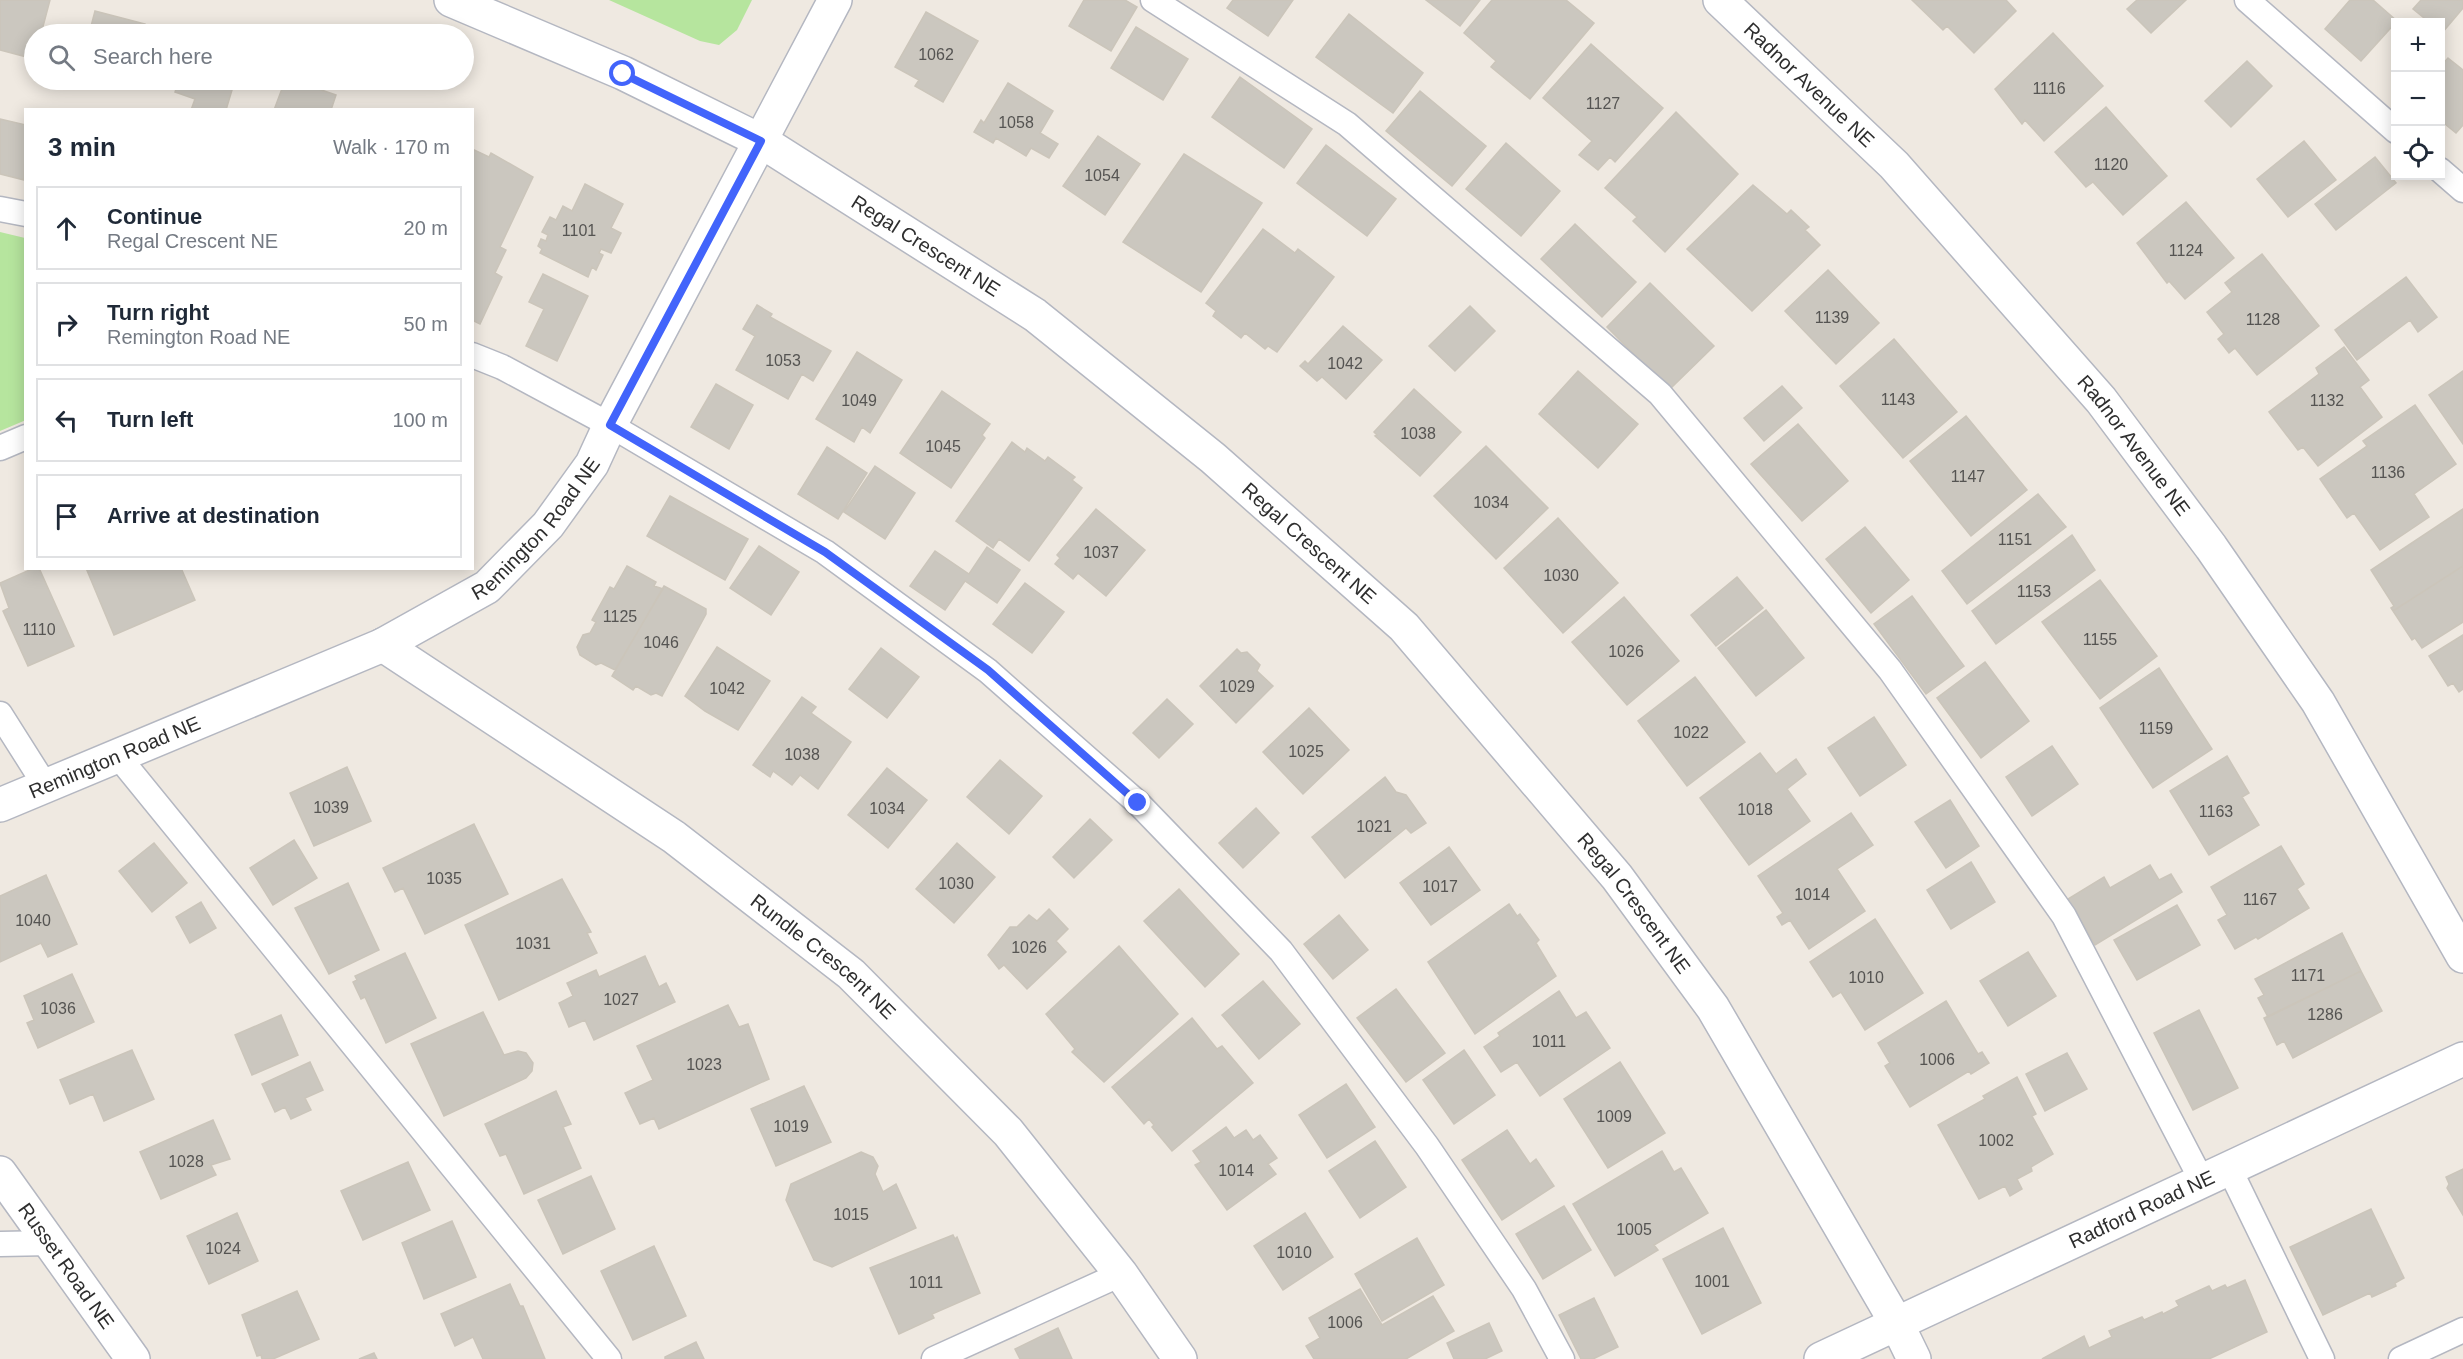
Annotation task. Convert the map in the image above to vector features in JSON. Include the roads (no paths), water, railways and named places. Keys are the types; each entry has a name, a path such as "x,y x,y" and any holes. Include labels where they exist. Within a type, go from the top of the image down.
{"street":[{"name":"Regal Crescent NE","path":"450,0 623,74 761,141 1035,315 1213,458 1404,627 1617,877 1713,1008 1897,1324 1914,1359"},
{"name":"Remington Road NE","path":"0,805 383,645 487,587 548,525 592,464 610,425 835,0"},
{"name":"Radnor Avenue NE","path":"1720,0 1894,165 2101,400 2211,547 2318,702 2463,956"},
{"name":"Rundle Crescent NE","path":"383,645 674,837 851,974 1008,1132 1121,1274 1180,1359"},
{"name":"Radford Road NE","path":"1821,1359 2463,1059"},
{"name":"Russet Road NE","path":"0,1173 133,1359"}],"lane":[{"path":"1153,0 1347,123 1660,394 1890,670 2064,916 2322,1359"},
{"path":"2247,0 2391,127"},
{"path":"2445,175 2463,190"},
{"path":"0,208 24,214"},
{"path":"474,355 502,367 610,425 825,552 988,670 1138,803 1281,951 1433,1155 1524,1289 1562,1359"},
{"path":"0,448 24,437"},
{"path":"0,714 45,785"},
{"path":"117,755 609,1359"},
{"path":"0,1244 51,1243"},
{"path":"934,1359 1121,1274"},
{"path":"2401,1359 2463,1330"}]}
